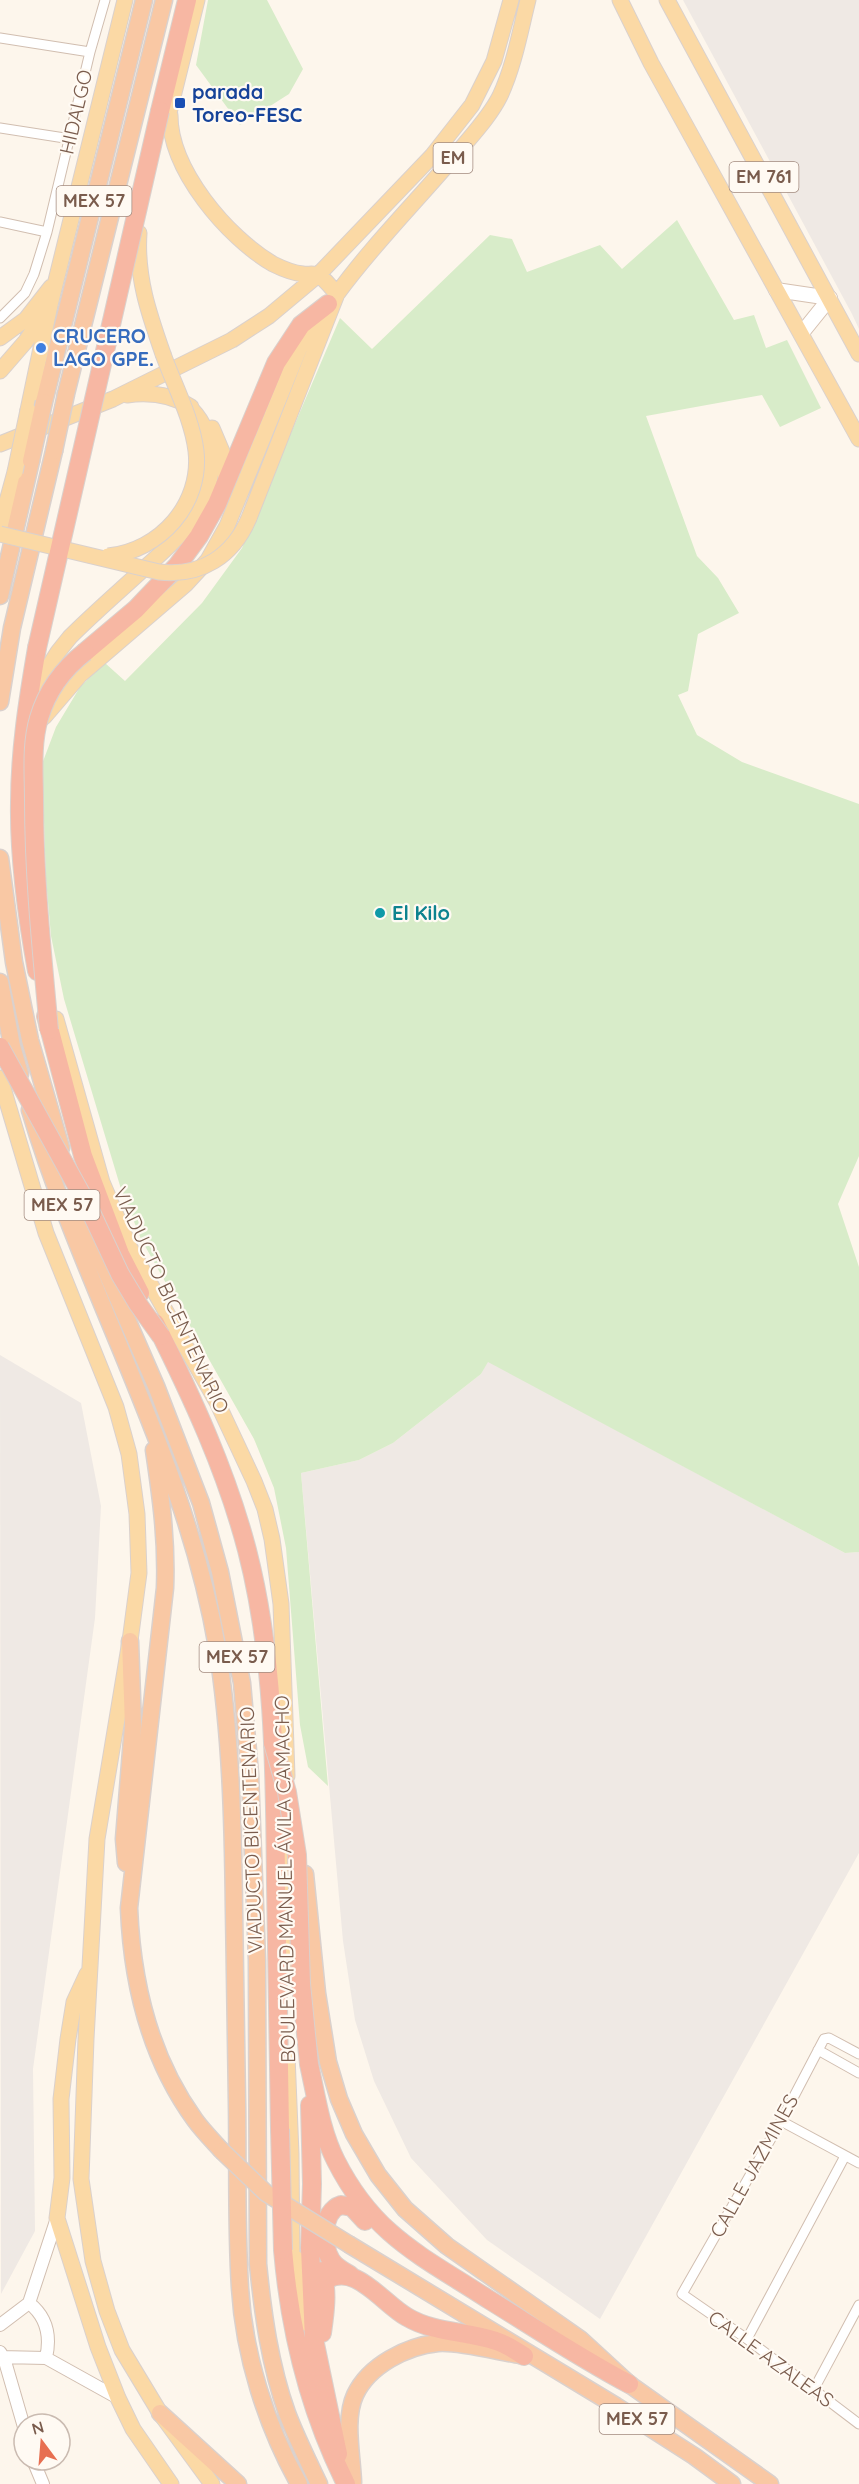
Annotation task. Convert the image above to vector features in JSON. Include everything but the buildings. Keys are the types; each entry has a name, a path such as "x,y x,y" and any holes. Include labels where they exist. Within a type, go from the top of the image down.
{"highway":[{"name":"MEX 57","path":"0,596 44,402 144,0"},
{"name":"MEX 57","path":"0,702 12,628 66,394 164,0"},
{"name":"VIADUCTO BICENTENARIO","path":"187,0 165,109 37,648 26,715 20,804 22,852 29,926 49,1030 83,1156 120,1254 187,1386 221,1465 247,1550 262,1631 273,1743 283,2250 286,2288 300,2363 313,2407 351,2483"},
{"path":"49,1030 35,863 36,734 43,706 52,689 70,665 121,623 177,566 209,521 276,363 287,344 301,325 333,299"},
{"name":"BOULEVARD MANUEL ÁVILA CAMACHO","path":"0,858 16,974 30,1040 59,1141 85,1223 156,1386 201,1503 220,1572 242,1683 250,1774 257,1960 258,2264 262,2306 270,2351 287,2413 319,2484"},
{"name":"MEX 57","path":"0,982 12,1046 42,1149 73,1233 182,1505 202,1575 229,1736 233,1837 240,2290 257,2385 279,2442 299,2484"},
{"path":"0,1047 89,1208 120,1274 138,1305 161,1336"},
{"name":"MEX 57","path":"149,1420 164,1516 165,1577 129,1908 130,1947 140,2000 155,2044 173,2083 195,2120 222,2151 266,2193 532,2358 678,2445 732,2484"},
{"path":"129,1908 124,1839 133,1726 130,1641"},
{"path":"273,1743 286,1792 297,1855 301,1984 309,2064 312,2175 307,2242 318,2340 338,2454"},
{"path":"287,1770 302,1834 317,1993 328,2062 339,2099 354,2134 378,2175 405,2209 447,2246 580,2340 628,2384"},
{"path":"309,2064 326,2138 335,2160 357,2196 394,2238 579,2357 628,2384 770,2484"},
{"path":"446,2272 433,2270 394,2249 352,2207 341,2205 332,2210 329,2215 326,2243 329,2256 335,2266 362,2282 402,2314 429,2327 496,2341 532,2358"},
{"path":"299,2266 307,2242"},
{"path":"307,2242 325,2281 318,2340"},
{"path":"325,2281 341,2275 350,2275"},
{"path":"351,2483 351,2417 355,2396 365,2380 379,2367 412,2349 440,2343 532,2358"},
{"path":"160,2413 238,2484"}],"main road":[{"name":"MEX 57","path":"50,305 125,0"},
{"name":"BOULEVARD MANUEL ÁVILA CAMACHO","path":"197,0 165,109 36,687 28,745 27,821 36,930 45,981 102,1182 130,1248 217,1402 254,1481 265,1509 272,1539 280,1604 287,1770 286,2013 307,2242 293,2298 298,2337 310,2384 322,2419 351,2483"},
{"name":"EM","path":"318,275 432,156 472,105 494,61 511,0"},
{"name":"EM","path":"333,299 356,268 482,123 500,96 512,68 528,0"},
{"path":"620,0 651,63 859,439"},
{"name":"EM 761","path":"667,0 831,298 859,354"},
{"path":"494,61 496,67 501,71 512,68"},
{"path":"483,86 489,83 495,85 500,96"},
{"path":"165,109 181,163 197,189 221,219 251,248 275,265 299,274 318,275"},
{"path":"99,556 129,552 157,538 178,517 192,489 196,464 194,438 142,288 138,259 139,233"},
{"path":"0,338 14,329 37,307 58,273"},
{"path":"318,275 333,299"},
{"path":"0,444 113,399 232,340 269,316 318,275"},
{"path":"776,290 831,298"},
{"path":"801,334 831,298"},
{"path":"0,534 159,572 191,571 212,563 231,549 249,518 333,299"},
{"path":"28,745 42,719 69,685 186,584 208,560 227,526 300,347 310,328 333,299"},
{"path":"0,371 26,341 50,305"},
{"path":"0,527 15,472 50,305"},
{"path":"113,399 145,394 166,397 187,405 204,418 216,435 223,454 226,479"},
{"path":"36,687 70,637 181,536 197,514 210,476 210,449 202,422 187,405"},
{"path":"0,1078 46,1233 116,1407 129,1454 137,1514 138,1574 130,1641 97,1839 81,2179 93,2261 107,2311 122,2350 160,2413 212,2484"},
{"path":"90,1966 74,2002 68,2039 61,2099 62,2178 57,2218 98,2347 118,2398 133,2429 171,2484"},
{"path":"299,2266 306,2316 318,2340"}],"street":[{"name":"HIDALGO","path":"0,318 25,293 47,232 90,52 105,0"},
{"path":"0,38 90,52"},
{"path":"0,128 71,139"},
{"path":"0,222 47,232"},
{"name":"CALLE JAZMINES","path":"682,2294 826,2038 859,2054"},
{"path":"818,2050 859,2073"},
{"path":"781,2121 859,2163"},
{"path":"747,2339 845,2156"},
{"path":"0,2325 29,2303 57,2218"},
{"name":"CALLE AZALEAS","path":"682,2294 747,2339 859,2424"},
{"path":"29,2303 39,2310 47,2327 46,2358"},
{"path":"814,2389 859,2305"},
{"path":"19,2412 1,2356 46,2358 118,2398"}],"shaded area":[{"path":"683,0 859,0 859,329 852,314"},
{"path":"0,1355 81,1403 101,1506 95,1618 33,2069 35,2231 1,2294"},
{"path":"488,1361 845,1553 859,1552 859,1853 600,2319 487,2240 411,2158 374,2081 355,2020 343,1941 301,1473 359,1460 393,1443 481,1374"}],"green space":[{"path":"208,0 267,0 303,69 289,94 240,125 196,65"},
{"path":"677,220 734,320 754,315 766,348 787,340 821,408 780,427 762,395 646,416 697,556 718,578 739,613 698,634 688,691 678,695 697,735 742,762 859,804 859,1156 838,1204 859,1267 859,1552 845,1553 488,1362 481,1374 393,1443 359,1460 301,1473 328,1786 308,1767 300,1725 286,1548 274,1488 254,1439 141,1239 121,1189 64,999 51,936 46,879 42,764 56,727 80,687 105,663 125,681 202,603 242,548 340,318 372,349 490,235 512,239 527,272 600,245 622,269"}],"place":[{"name":"parada Toreo-FESC","path":"180,103"},
{"name":"CRUCERO LAGO GPE.","path":"41,348"},
{"name":"El Kilo","path":"380,913"}]}
